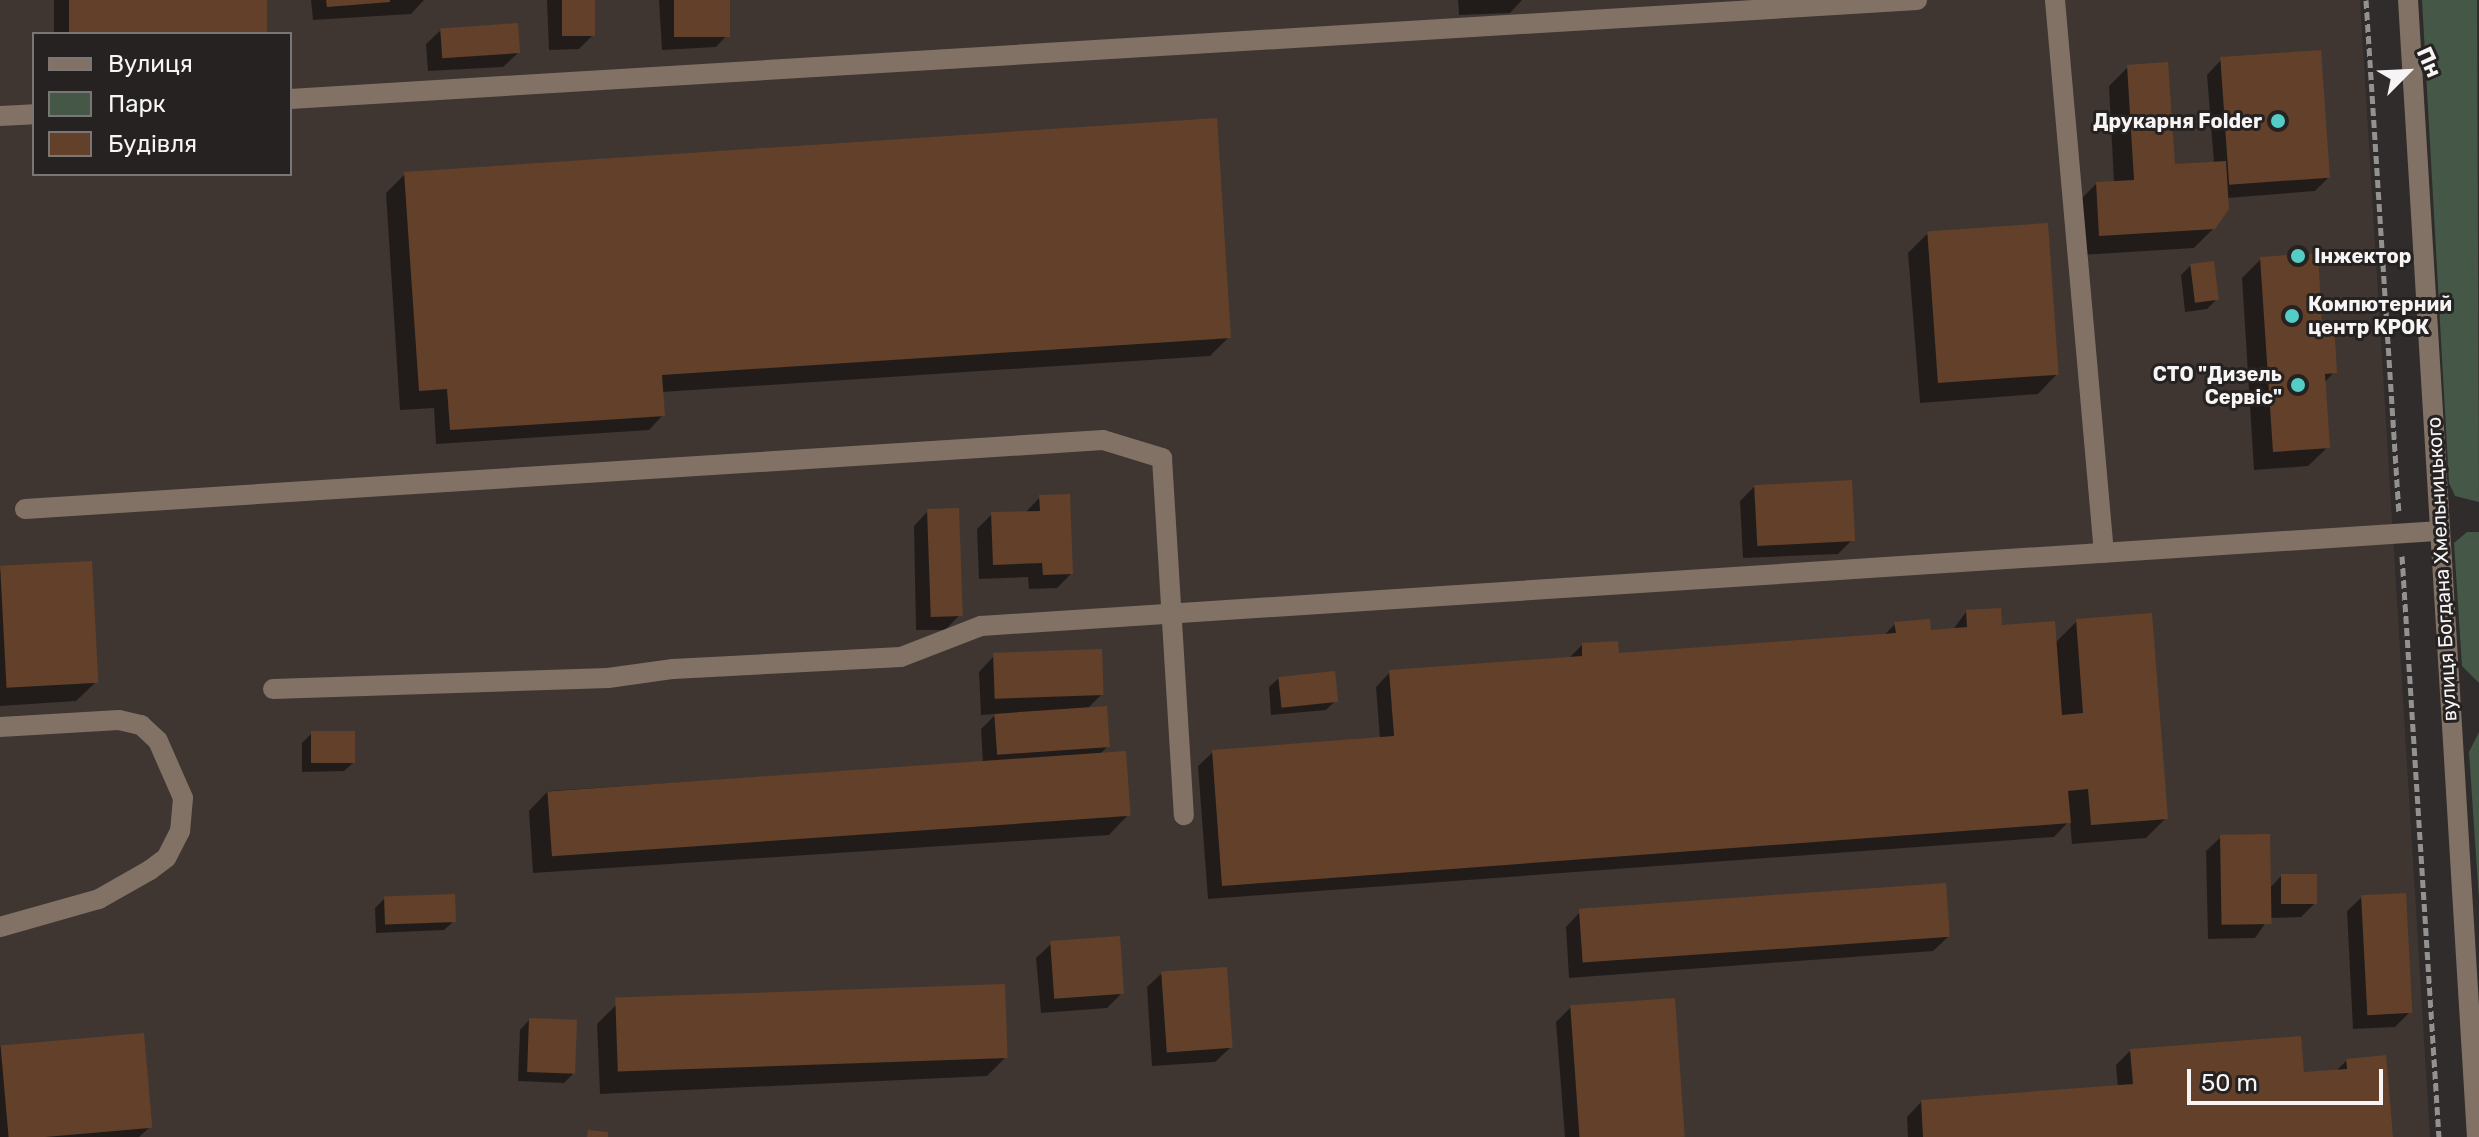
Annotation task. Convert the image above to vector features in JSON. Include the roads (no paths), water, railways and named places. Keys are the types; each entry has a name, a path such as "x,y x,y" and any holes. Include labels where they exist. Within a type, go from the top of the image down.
{"street":[{"path":"292,99 1917,0"},
{"path":"2055,0 2104,553"},
{"name":"вулиця Богдана Хмельницького","path":"2408,0 2477,1137"},
{"path":"0,116 32,114"},
{"path":"25,509 1103,440 1162,458 1184,815"},
{"path":"273,689 608,678 673,669 901,657 981,626 2440,531"},
{"path":"0,727 119,720 141,725 158,741 183,798 180,831 166,858 150,870 99,899 0,927"}],"place":[{"name":"Друкарня Folder","path":"2278,121"},
{"name":"Інжектор","path":"2298,256"},
{"name":"Компютерний центр КРОК","path":"2292,316"},
{"name":"СТО \"Дизель Сервіс\"","path":"2298,385"}]}
